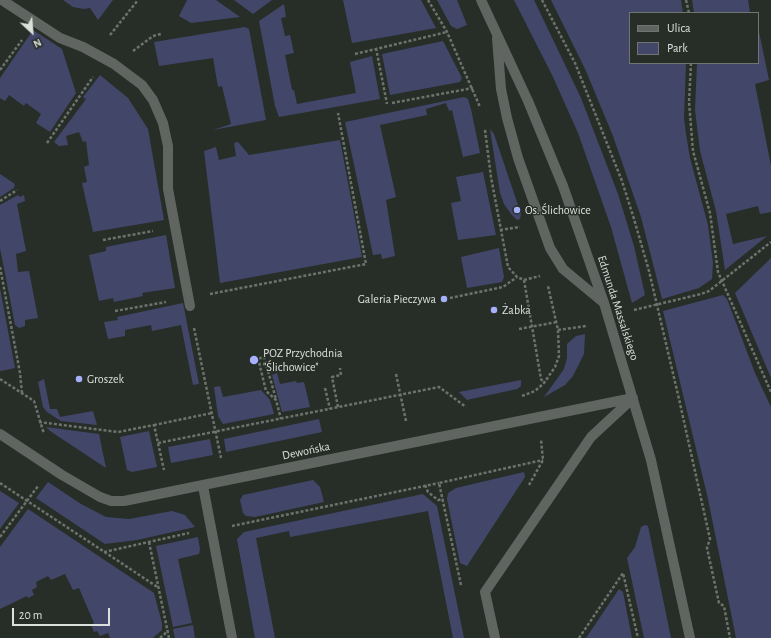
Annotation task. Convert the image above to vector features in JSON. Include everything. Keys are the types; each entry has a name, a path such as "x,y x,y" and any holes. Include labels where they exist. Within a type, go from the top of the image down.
{"street":[{"path":"2,0 60,38 106,59 142,84 153,100 163,122 168,146 168,189 189,302"},
{"name":"Edmunda Massalskiego","path":"482,0 571,204 604,302 651,460 690,638"},
{"path":"496,30 501,89 507,118 518,158 550,248 563,269 604,302"},
{"path":"495,638 486,592 591,437 633,398"},
{"name":"Dewońska","path":"0,434 100,497 111,501 124,501 633,398"},
{"path":"203,486 232,638"}],"path":[{"path":"95,53 138,0"},
{"path":"428,0 447,32 473,88 481,110"},
{"path":"542,0 575,63 622,181 636,226 657,305 710,539 707,548 719,603 724,606 730,638"},
{"path":"686,0 689,12"},
{"path":"0,70 35,21"},
{"path":"354,54 447,32"},
{"path":"153,36 161,34"},
{"path":"376,48 387,104"},
{"path":"47,143 106,59"},
{"path":"691,64 689,110 693,151 710,213 718,272 723,279 771,392"},
{"path":"392,103 473,88"},
{"path":"221,458 189,302 366,264 338,113"},
{"path":"485,125 491,176 508,268 524,280 538,277"},
{"path":"0,201 17,190"},
{"path":"500,230 523,227"},
{"path":"103,240 143,233"},
{"path":"634,310 701,294 771,242"},
{"path":"0,267 20,373 22,393"},
{"path":"450,298 503,287 518,277"},
{"path":"524,280 541,379 544,383"},
{"path":"516,397 536,391 544,383 555,367 559,356 558,330 547,282"},
{"path":"115,311 154,304"},
{"path":"519,329 556,322"},
{"path":"558,330 586,326"},
{"path":"254,360 264,357 281,419"},
{"path":"258,358 266,391 276,400"},
{"path":"338,407 332,377 341,375 340,368"},
{"path":"396,374 406,421"},
{"path":"0,379 34,401 42,433 48,437"},
{"path":"325,388 330,409"},
{"path":"158,443 439,388 466,407"},
{"path":"460,409 474,406"},
{"path":"39,422 118,432 212,413"},
{"path":"398,422 413,419"},
{"path":"154,425 164,471"},
{"path":"214,460 229,456"},
{"path":"225,528 543,460"},
{"path":"0,537 52,468"},
{"path":"157,472 171,469"},
{"path":"0,482 159,588"},
{"path":"439,483 461,585"},
{"path":"425,485 428,492 438,500 443,499"},
{"path":"104,552 190,533"},
{"path":"149,542 169,638"},
{"path":"579,638 623,573 638,638"},
{"path":"160,638 168,631"}],"green space":[{"path":"63,0 113,0 98,20 90,8 84,9 73,7"},
{"path":"187,0 216,0 240,17 191,23 179,16"},
{"path":"234,0 272,0 253,14"},
{"path":"343,0 421,0 436,28 352,43"},
{"path":"437,0 457,0 467,25 457,29 451,26"},
{"path":"514,0 534,0 581,98 618,194 634,246 645,295 632,303 611,227 578,133 553,77"},
{"path":"551,0 681,0 683,12 629,12 629,64 686,64 684,118 686,134 690,158 708,225 713,263 712,279 699,288 662,299 641,217 613,136 586,71"},
{"path":"692,0 748,0 750,12 694,12"},
{"path":"284,4 286,17 281,18 285,36 290,35 294,53 285,55 292,90 294,90 297,104 356,93 350,62 372,56 380,99 279,117 275,106 259,21"},
{"path":"245,27 249,29 266,120 213,130 231,124 222,86 218,87 213,58 159,66 154,42"},
{"path":"33,30 62,49 76,93 50,132 36,123 41,114 26,103 24,106 9,95 5,101 0,98 0,78"},
{"path":"759,32 769,80 755,84 771,166 771,212 760,214 758,206 726,214 733,244 767,236 725,270 716,211 700,151 695,110 697,64 759,64"},
{"path":"443,41 462,78 460,82 390,95 382,54"},
{"path":"100,75 128,98 148,129 164,220 93,232 82,183 87,182 84,167 89,165 86,141 83,142 79,132 66,136 68,145 59,146 54,142 86,99 83,97"},
{"path":"464,97 468,99 471,109 480,153 463,157 452,110 449,111 446,103 426,109 427,115 380,125 396,197 386,200 395,256 382,259 381,254 373,255 345,122"},
{"path":"490,129 494,134 521,214 520,219 517,220 504,204 500,193"},
{"path":"340,140 362,257 220,283 204,151 216,147 219,160 236,156 234,143 238,142 249,155"},
{"path":"483,172 496,235 458,240 451,203 461,201 456,177"},
{"path":"0,174 15,184 14,188 0,197"},
{"path":"18,195 20,197 24,195 25,201 17,204 26,251 16,254 18,272 29,271 38,318 25,320 25,326 19,328 15,325 0,248 0,205"},
{"path":"166,235 175,288 142,293 143,296 114,302 113,298 99,301 89,255 106,251 106,247"},
{"path":"499,248 504,277 502,282 467,288 461,257"},
{"path":"771,258 771,378 735,293"},
{"path":"0,288 15,368 1,371 0,371"},
{"path":"723,295 727,299 755,373 771,407 771,638 736,638 708,499 663,311"},
{"path":"183,303 199,384 193,385 181,325 152,331 151,325 125,330 125,336 108,339 104,322 118,320 117,317"},
{"path":"585,334 584,354 573,376 565,385 544,397 564,369 567,358 567,344 576,336"},
{"path":"277,373 280,384 296,381 297,383 304,382 310,407 282,412 272,375"},
{"path":"44,379 50,409 57,409 60,417 93,411 97,425 61,421 47,412 43,407 38,382"},
{"path":"521,380 521,386 517,389 467,400 459,392"},
{"path":"220,386 223,397 261,390 270,400 274,414 223,424 218,416 214,387"},
{"path":"319,419 322,432 226,452 224,439"},
{"path":"46,427 99,434 106,468 50,431"},
{"path":"149,431 157,467 132,472 127,470 120,437"},
{"path":"210,439 213,455 171,463 168,447"},
{"path":"524,472 525,477 467,566 460,563 447,499 448,493 456,488"},
{"path":"313,480 320,487 324,502 255,517 246,516 243,513 240,500 243,495"},
{"path":"48,482 81,504 106,517 129,519 172,511 185,515 195,527 137,540 105,544 36,498"},
{"path":"0,491 19,503 0,529"},
{"path":"423,494 437,506 464,638 453,638 428,511 290,537 289,531 256,538 275,638 255,638 237,539 244,532"},
{"path":"28,509 154,593 162,623 162,630 153,638 110,638 108,633 100,636 97,631 94,632 91,625 94,623 79,588 73,590 65,574 51,580 48,576 36,582 37,587 32,590 34,595 28,598 27,596 0,609 0,547"},
{"path":"645,525 648,526 671,638 644,638 627,558 635,547 641,527"},
{"path":"198,537 200,549 199,554 178,559 192,623 173,627 156,546"},
{"path":"619,589 623,592 632,638 586,638"},
{"path":"193,625 195,638 175,638 173,629"}],"place":[{"name":"Os. Ślichowice","path":"517,210"},
{"name":"Galeria Pieczywa","path":"444,299"},
{"name":"Żabka","path":"494,310"},
{"name":"POZ Przychodnia \"Ślichowice\"","path":"254,360"},
{"name":"Groszek","path":"79,379"}]}
